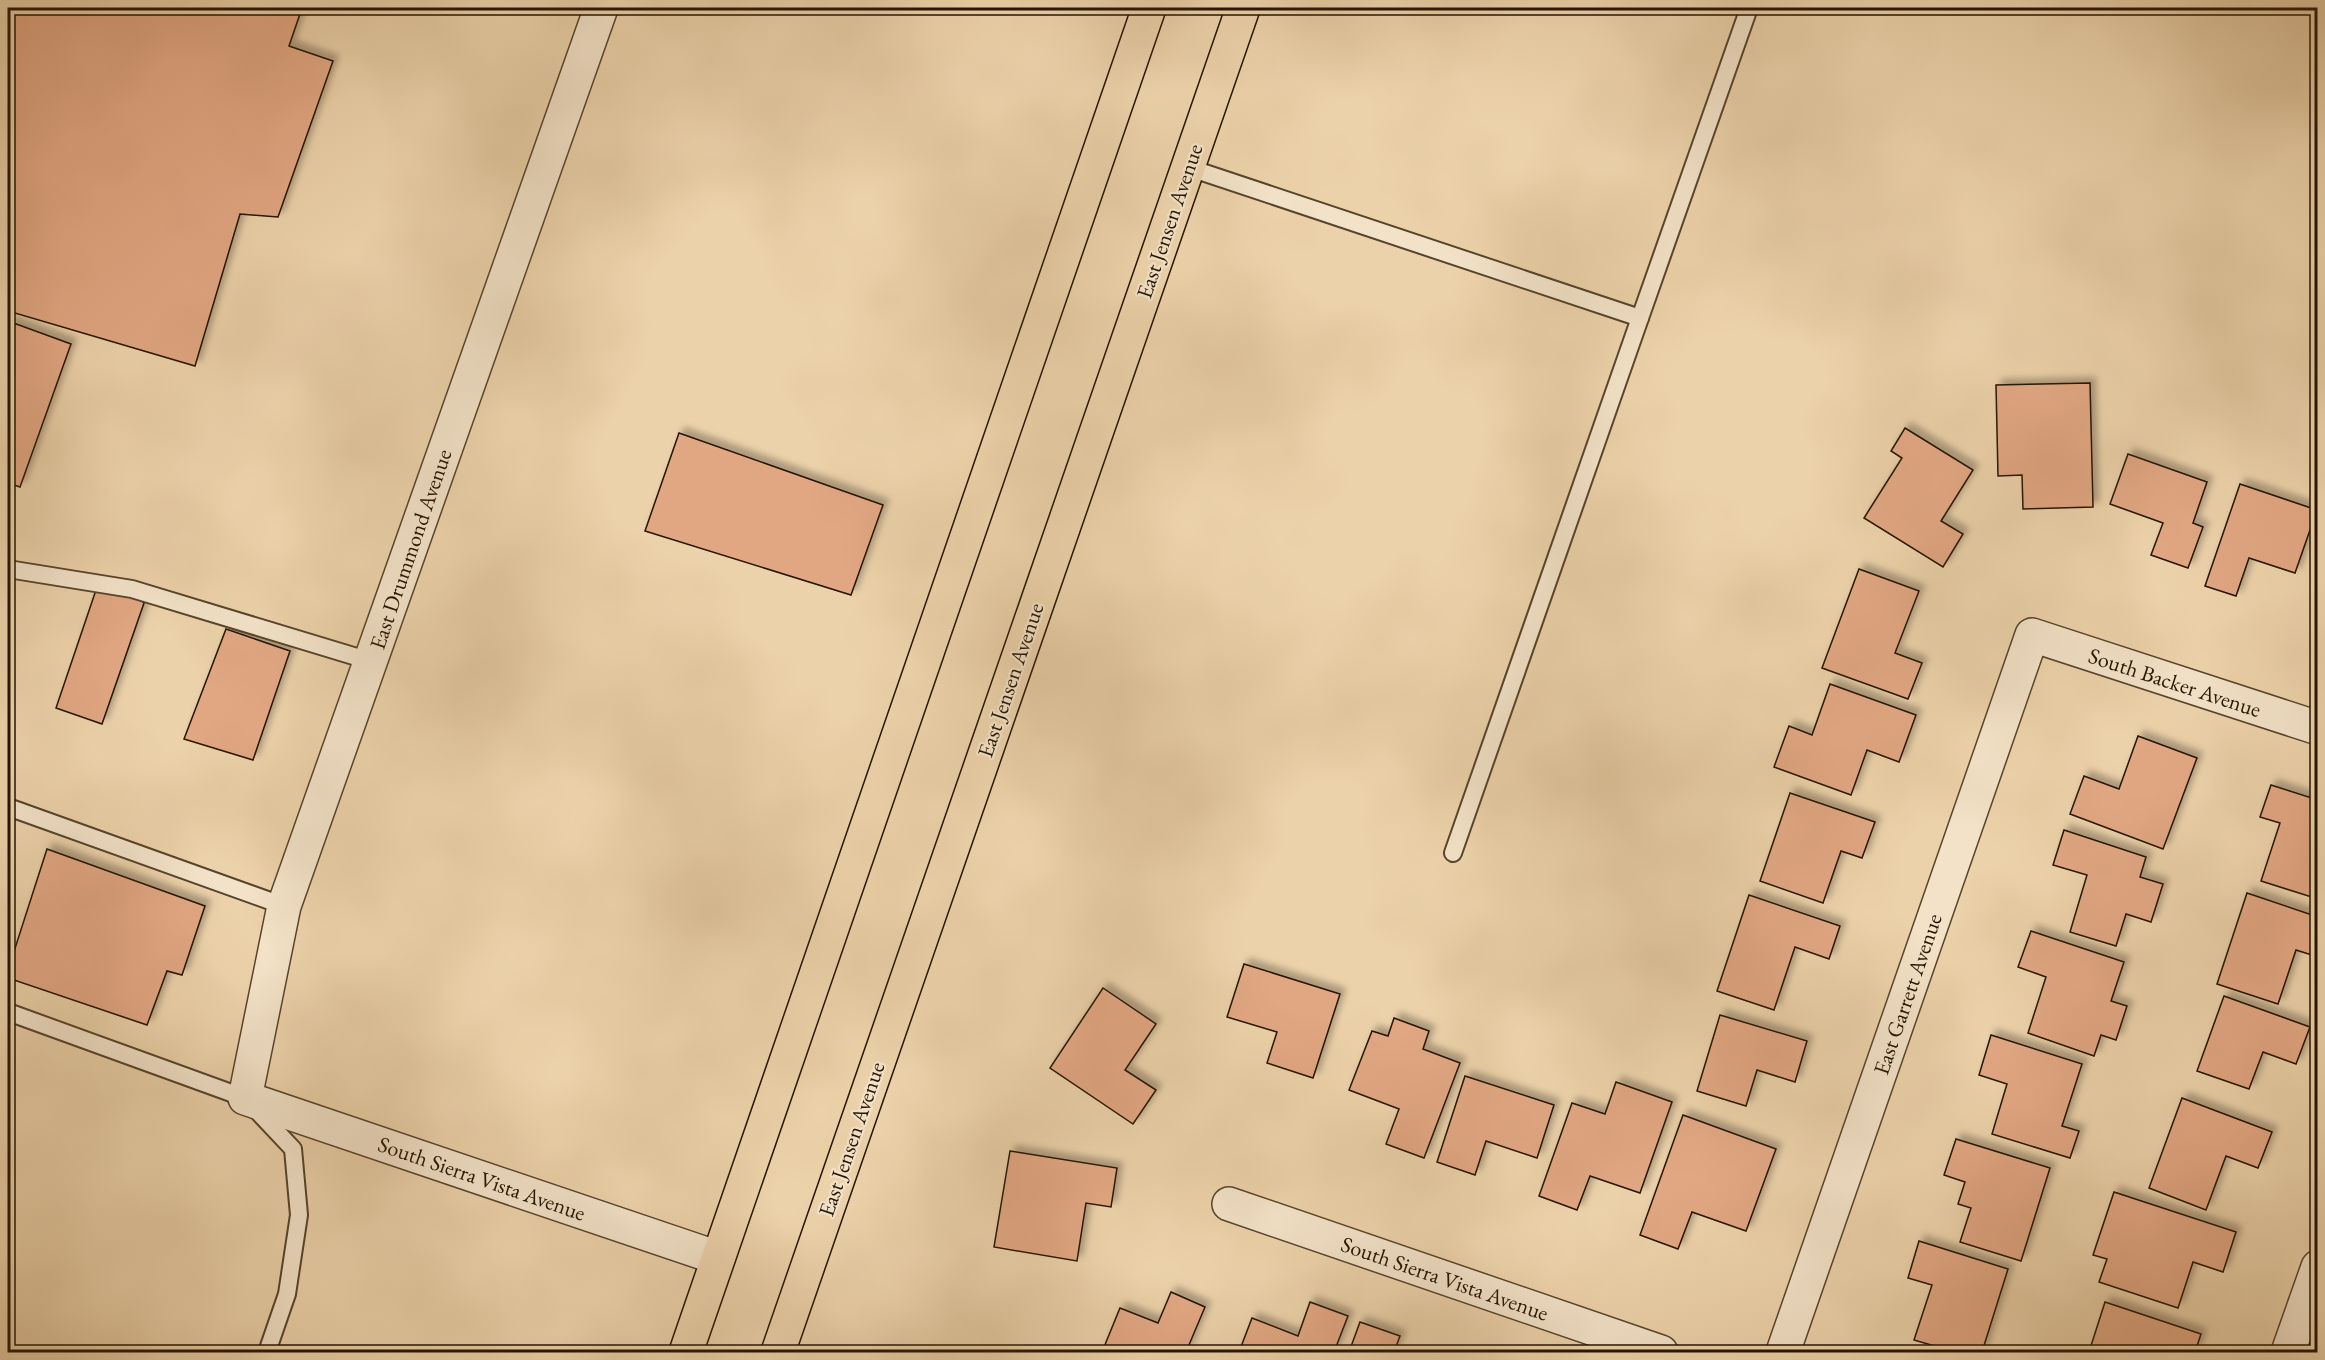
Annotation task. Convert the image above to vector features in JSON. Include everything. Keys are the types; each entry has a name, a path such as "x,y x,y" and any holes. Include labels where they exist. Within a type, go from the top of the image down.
{"main road":[{"path":"686,1353 1149,8"},
{"name":"East Jensen Avenue","path":"778,1353 1243,8"}],"street":[{"name":"East Drummond Avenue","path":"245,1098 284,906 601,8"},
{"name":"South Backer Avenue","path":"2032,635 2318,728"},
{"name":"East Garrett Avenue","path":"1783,1353 2032,635"},
{"name":"South Sierra Vista Avenue","path":"245,1098 718,1258"},
{"name":"South Sierra Vista Avenue","path":"1229,1204 1661,1353"},
{"path":"2288,1353 2318,1267"}],"lane":[{"path":"1453,853 1749,8"},
{"path":"1187,167 1640,318"},
{"path":"8,569 132,589 370,661"},
{"path":"8,807 284,906"},
{"path":"8,1012 245,1098 293,1149 299,1215 288,1294 267,1353"}],"building":[{"path":"8,8 302,8 289,46 333,61 278,217 240,214 195,366 8,311"},
{"path":"8,321 71,344 20,487 8,483"},
{"path":"2090,383 2093,507 2023,509 2022,475 1998,476 1996,385"},
{"path":"1905,428 1973,470 1941,521 1963,534 1943,567 1864,518 1902,458 1891,451"},
{"path":"679,433 883,505 851,595 645,531"},
{"path":"2128,454 2207,482 2193,523 2203,527 2188,568 2151,555 2163,523 2110,504"},
{"path":"2240,484 2317,510 2295,573 2249,558 2236,596 2205,586"},
{"path":"1859,569 1919,591 1895,653 1922,663 1908,699 1822,668"},
{"path":"125,588 144,603 102,724 56,708 96,590"},
{"path":"226,629 290,651 253,760 184,739"},
{"path":"1830,684 1916,715 1899,762 1867,750 1851,795 1774,767 1789,726 1812,735"},
{"path":"2138,736 2197,758 2163,849 2070,814 2084,776 2119,789"},
{"path":"2271,785 2318,800 2318,899 2261,881 2280,823 2260,817"},
{"path":"1790,793 1875,822 1862,858 1841,851 1823,903 1760,881"},
{"path":"2064,830 2146,857 2140,877 2163,884 2151,922 2126,914 2116,946 2070,932 2087,875 2053,865"},
{"path":"47,849 205,906 182,975 167,971 147,1025 8,978 8,970"},
{"path":"2247,893 2318,917 2318,957 2296,950 2278,1004 2217,984"},
{"path":"1749,895 1840,926 1829,959 1795,947 1774,1010 1717,991"},
{"path":"2031,931 2124,962 2111,1001 2127,1006 2116,1040 2101,1035 2094,1056 2028,1033 2046,977 2018,967"},
{"path":"1244,964 1340,994 1313,1078 1267,1063 1277,1032 1227,1017"},
{"path":"1103,988 1156,1024 1125,1070 1156,1090 1133,1124 1050,1068"},
{"path":"2224,996 2310,1027 2296,1064 2263,1052 2249,1089 2197,1071"},
{"path":"1720,1015 1807,1041 1795,1082 1757,1070 1746,1106 1697,1091"},
{"path":"1394,1018 1429,1031 1423,1049 1460,1063 1424,1158 1386,1144 1399,1109 1349,1090 1372,1031 1388,1036"},
{"path":"1991,1035 2082,1064 2062,1126 2079,1131 2070,1158 1992,1134 2007,1084 1979,1075"},
{"path":"1465,1076 1554,1105 1537,1158 1486,1141 1475,1175 1437,1162"},
{"path":"1616,1082 1672,1102 1640,1193 1590,1176 1577,1210 1539,1196 1572,1103 1605,1114"},
{"path":"2182,1098 2272,1132 2258,1168 2226,1156 2206,1210 2149,1188"},
{"path":"1683,1115 1776,1149 1746,1231 1692,1212 1678,1249 1640,1235"},
{"path":"1956,1139 2050,1168 2021,1261 1960,1242 1971,1208 1958,1204 1965,1182 1944,1175"},
{"path":"1010,1151 1117,1168 1111,1207 1086,1203 1077,1261 994,1247"},
{"path":"2114,1192 2236,1232 2223,1272 2193,1262 2178,1308 2099,1282 2107,1259 2093,1255"},
{"path":"1919,1241 2008,1269 1982,1352 1955,1352 1914,1340 1932,1285 1908,1278"},
{"path":"1171,1292 1205,1307 1186,1352 1102,1352 1120,1308 1158,1323"},
{"path":"1310,1302 1348,1316 1334,1352 1239,1352 1252,1318 1298,1336"},
{"path":"2105,1302 2201,1334 2195,1352 2089,1352"},
{"path":"1360,1322 1400,1336 1394,1352 1349,1352"}]}
